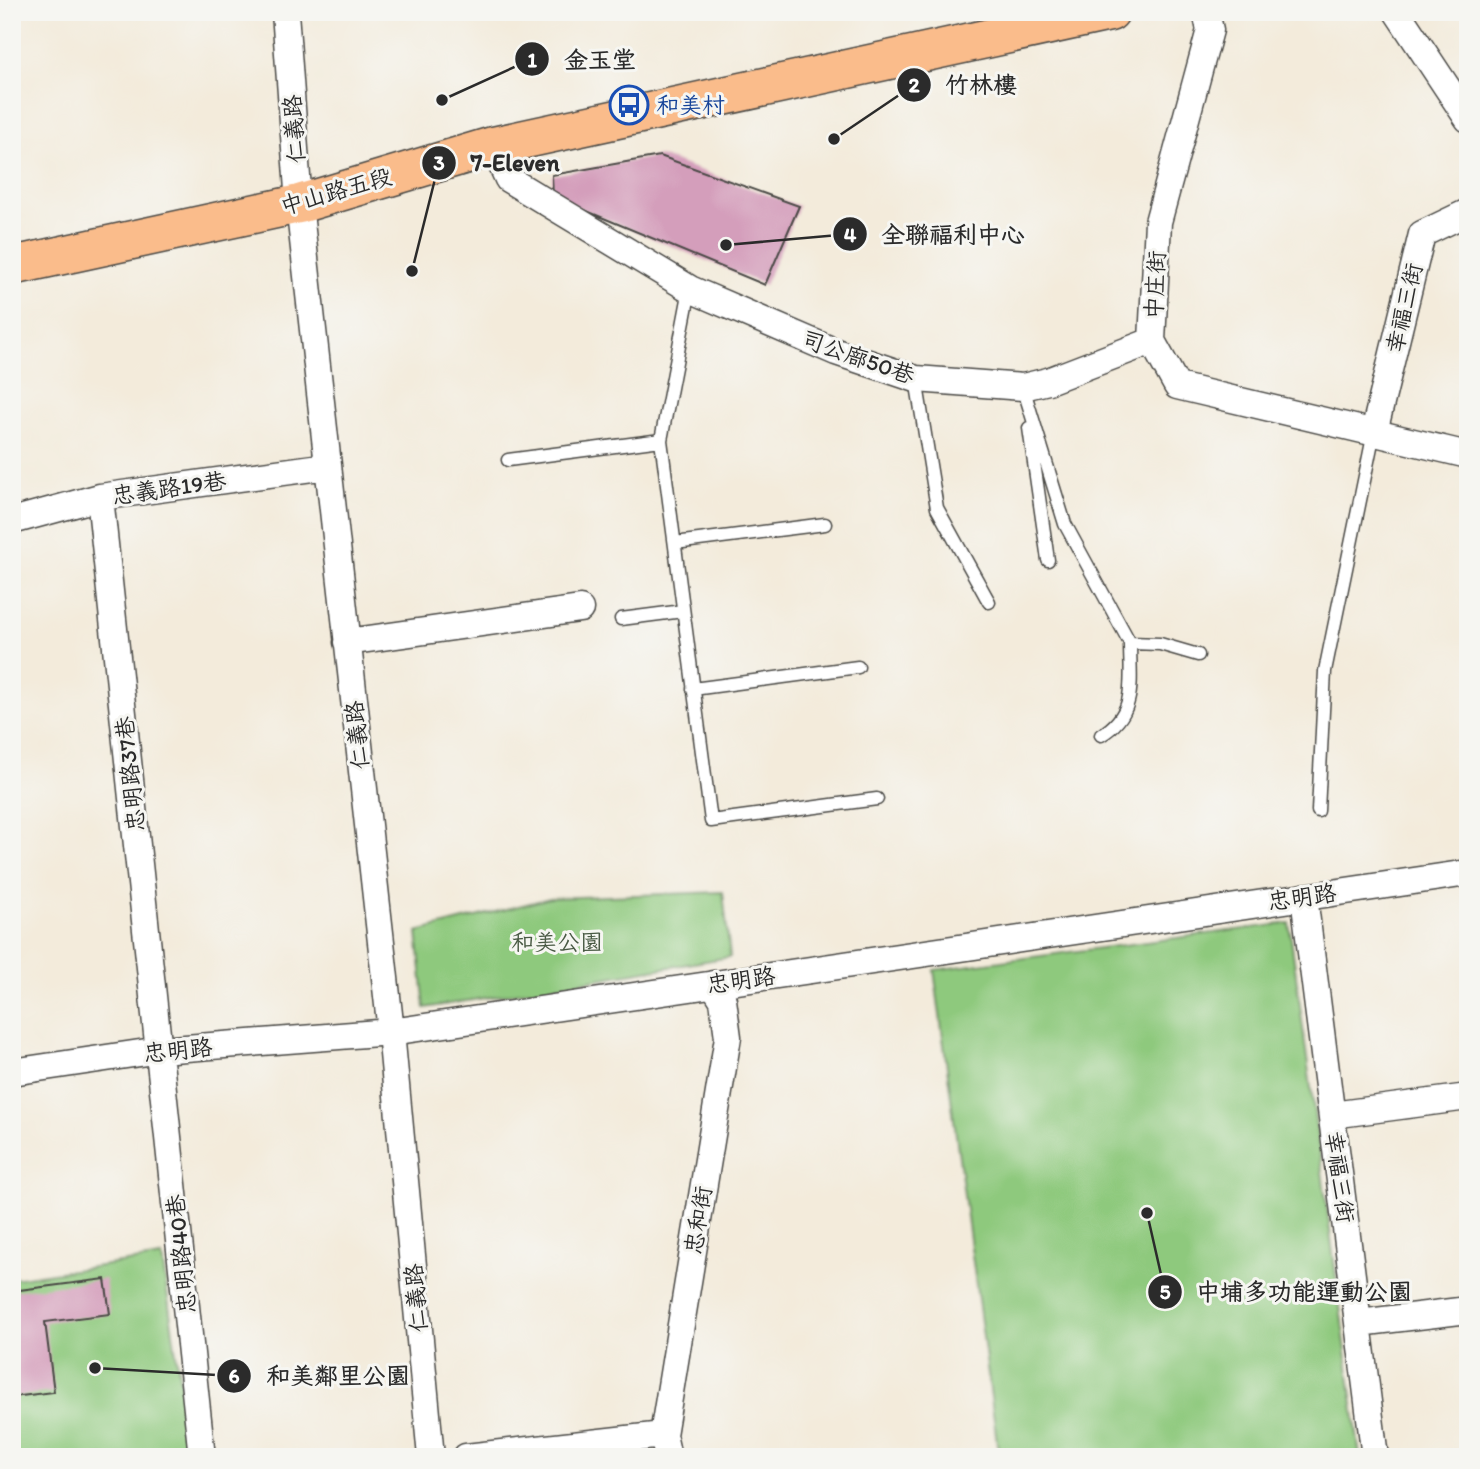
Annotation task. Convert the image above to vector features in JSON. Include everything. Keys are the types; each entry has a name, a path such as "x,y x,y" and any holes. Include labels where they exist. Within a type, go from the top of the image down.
{"main road":[{"name":"中山路五段","path":"12,266 299,204 493,146 1110,12"}],"street":[{"name":"仁義路","path":"285,12 299,204 391,1032 431,1457"},
{"name":"中庄街","path":"1206,12 1210,30 1158,222 1152,341 1177,386 1468,455"},
{"path":"1397,12 1468,119"},
{"name":"司公廍50巷","path":"493,146 508,178 690,289 810,342 916,379 1023,387 1048,382 1152,341"},
{"name":"幸福三街","path":"1374,432 1422,234 1468,212"},
{"name":"忠義路19巷","path":"12,521 100,497 328,466"},
{"name":"忠明路37巷","path":"100,497 160,1050"},
{"path":"347,642 579,610"},
{"name":"忠明路","path":"12,1072 160,1050 391,1032 1468,873"},
{"name":"幸福三街","path":"1304,897 1375,1457"},
{"name":"忠和街","path":"666,1446 728,1037 723,1000 713,984"},
{"name":"忠明路40巷","path":"160,1050 202,1457"},
{"path":"1332,1115 1468,1097"},
{"path":"1359,1323 1468,1310"},
{"path":"466,1457 666,1446"}],"lane":[{"path":"690,289 661,440 711,821 877,799"},
{"path":"916,379 937,508 989,602"},
{"path":"1023,387 1048,560"},
{"path":"1023,387 1065,524 1130,643 1130,701 1116,726 1101,735"},
{"path":"1318,811 1325,671 1374,432"},
{"path":"508,460 661,440"},
{"path":"675,543 825,524"},
{"path":"621,619 683,611"},
{"path":"1130,643 1160,644 1198,654"},
{"path":"693,689 858,667"}],"green space":[{"name":"和美公園","path":"723,892 730,957 425,1008 417,932 550,898"},
{"path":"1289,923 1360,1457 999,1457 934,970"},
{"path":"162,1257 191,1457 12,1457 12,1279"}],"building":[{"path":"660,156 799,206 765,285 553,197 552,175"},
{"path":"105,1279 110,1314 45,1322 54,1392 12,1397 12,1291"}],"place":[{"name":"金玉堂","path":"442,100"},
{"name":"和美村","path":"629,105"},
{"name":"竹林樓","path":"834,139"},
{"name":"全聯福利中心","path":"726,245"},
{"name":"7-Eleven","path":"412,271"},
{"name":"中埔多功能運動公園","path":"1147,1213"},
{"name":"和美鄰里公園","path":"95,1368"}]}
